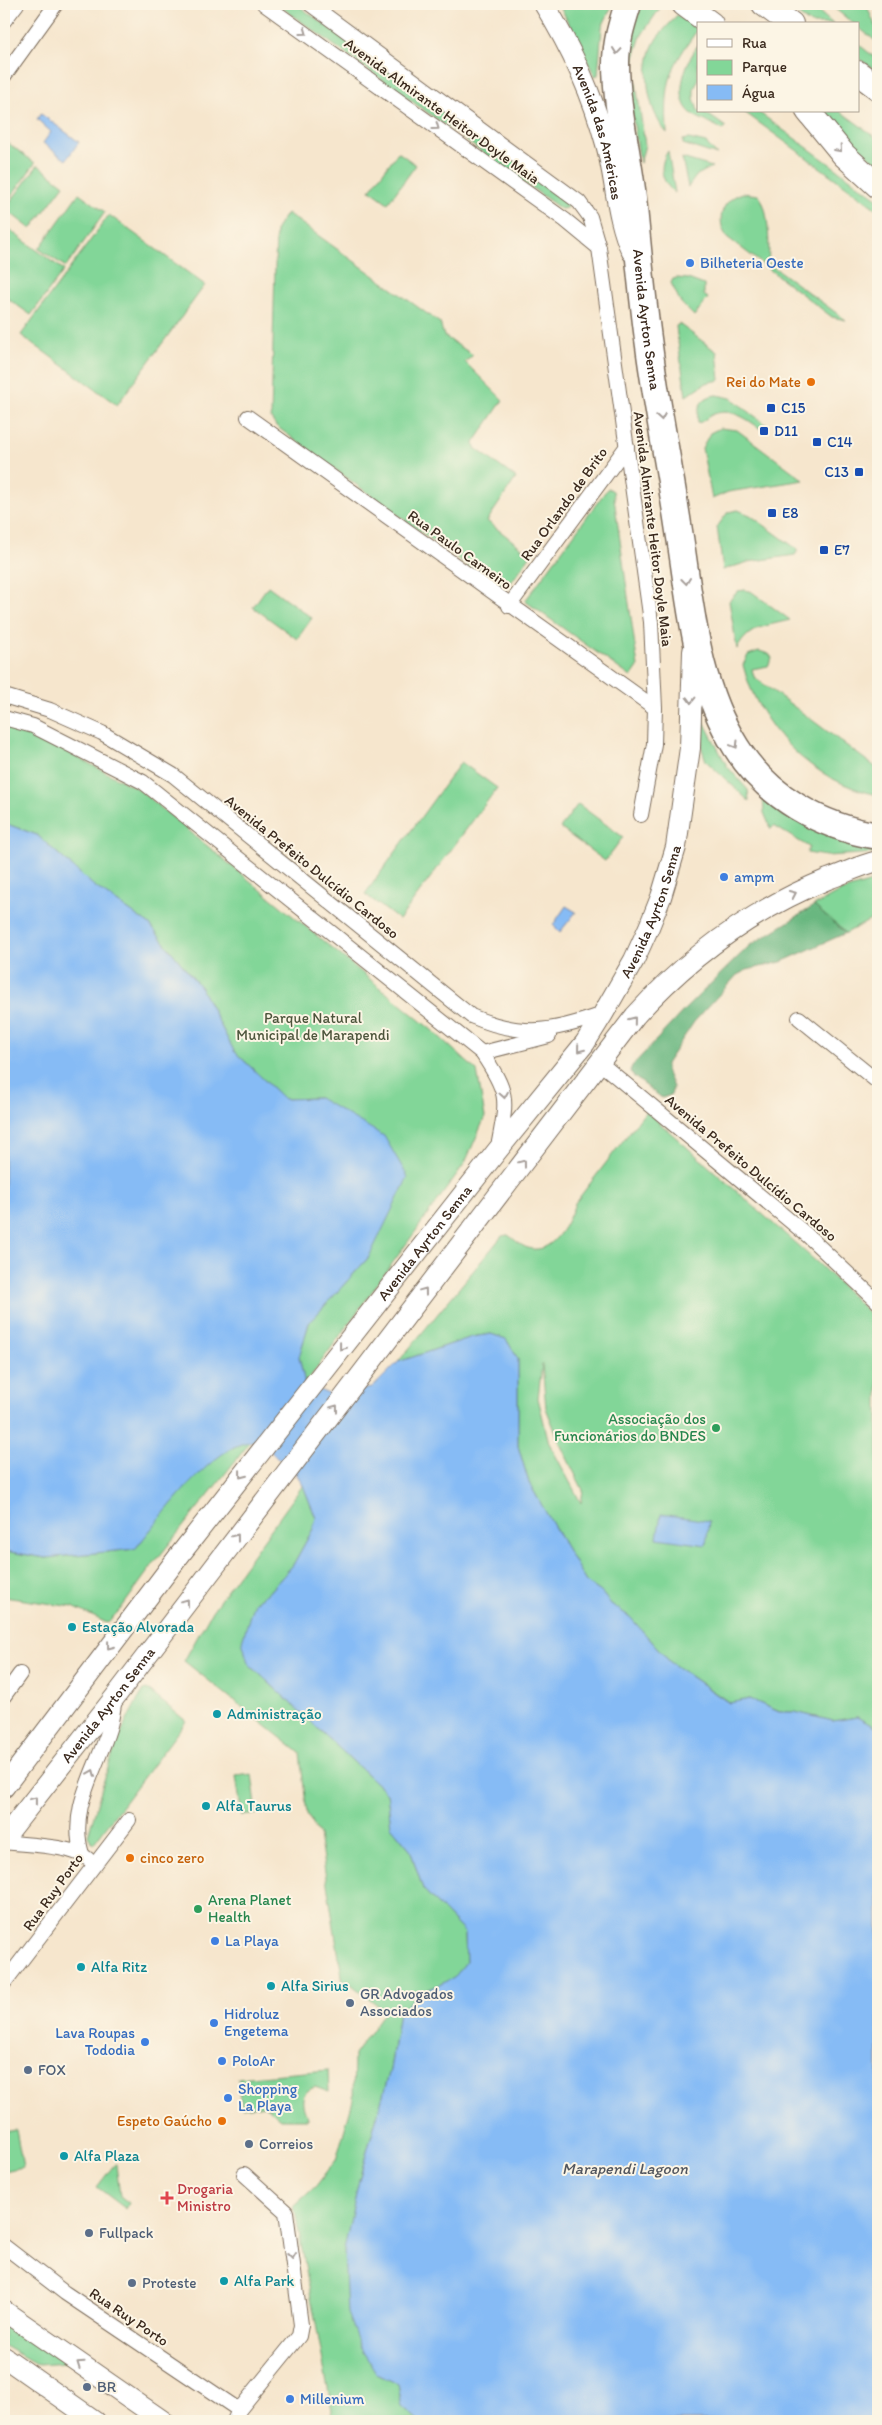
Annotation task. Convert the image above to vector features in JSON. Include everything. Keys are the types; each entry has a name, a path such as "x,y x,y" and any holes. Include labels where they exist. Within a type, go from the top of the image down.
{"highway":[{"name":"Avenida Ayrton Senna","path":"628,4 618,38 616,80 626,141 649,348 694,634 711,696 720,718 740,753 756,774 809,815 840,827 878,836"},
{"path":"684,4 708,22"},
{"path":"764,4 788,22"},
{"path":"860,74 878,88"},
{"path":"809,112 844,155 878,186"}],"main road":[{"name":"Avenida das Américas","path":"544,4 576,66 599,122 612,170 624,231 639,264"},
{"name":"Avenida Ayrton Senna","path":"5,1784 372,1308 585,1043 603,1014 634,960 649,927 661,897 676,847 690,748 694,634"},
{"name":"Avenida Ayrton Senna","path":"4,1838 115,1697 600,1062 661,987 718,939 780,900 878,861"},
{"path":"4,2311 164,2421"},
{"path":"4,2357 95,2421"}],"street":[{"path":"4,21 17,4"},
{"path":"4,76 56,4"},
{"name":"Avenida Almirante Heitor Doyle Maia","path":"264,4 565,220 599,248"},
{"name":"Avenida Almirante Heitor Doyle Maia","path":"310,4 579,202 590,218 599,248 651,622 655,708 651,769 641,815"},
{"path":"565,220 579,202"},
{"name":"Rua Paulo Carneiro","path":"248,417 655,708"},
{"name":"Rua Orlando de Brito","path":"510,606 627,446"},
{"name":"Avenida Prefeito Dulcídio Cardoso","path":"4,696 50,710 102,734 173,775 471,1016 509,1030 539,1030 567,1026 603,1014"},
{"path":"4,718 33,726 143,782 482,1053 500,1080 505,1095 505,1109 497,1151"},
{"path":"799,1018 878,1082"},
{"path":"482,1053 548,1036 567,1026"},
{"name":"Avenida Prefeito Dulcídio Cardoso","path":"600,1062 807,1235 878,1302"},
{"path":"4,1696 20,1674"},
{"path":"82,1854 77,1824 85,1789 110,1727 115,1697"},
{"name":"Rua Ruy Porto","path":"4,1983 51,1925 94,1864 129,1820"},
{"path":"4,1842 82,1854 94,1864"},
{"path":"223,2421 237,2416 301,2331 288,2218 283,2208 244,2174"},
{"name":"Rua Ruy Porto","path":"4,2246 65,2294 237,2416"}],"green space":[{"path":"277,4 296,4 568,200 567,208 561,209"},
{"path":"559,4 613,4 602,27 598,75 595,76"},
{"path":"643,4 655,4 660,8 641,36 635,54 634,70 645,145 640,163 630,102 627,62 634,22"},
{"path":"783,4 810,4 831,22 808,22"},
{"path":"829,4 866,4 878,32 878,43 860,29 860,22 852,22"},
{"path":"677,15 697,28 670,77 667,101 667,133 655,113 648,87 649,61 657,38"},
{"path":"697,46 697,82 694,89 694,98 697,112 704,112 726,127 723,130 695,116 687,109 683,101 682,91 685,71"},
{"path":"860,46 878,60 878,72 860,59"},
{"path":"744,112 758,112 878,199 878,210"},
{"path":"825,112 841,112 878,139 878,165 848,138"},
{"path":"689,139 706,143 717,155 683,144 683,140"},
{"path":"8,143 35,163 4,206 4,150"},
{"path":"668,151 675,193 670,189 662,173 663,162"},
{"path":"398,152 416,165 388,203 370,190"},
{"path":"682,158 712,167 697,175 688,187"},
{"path":"38,165 64,185 31,229 5,209"},
{"path":"79,193 105,212 66,267 39,249"},
{"path":"743,193 758,195 762,200 767,217 769,238 768,263 846,320 832,317 727,237 721,224 723,211 730,200"},
{"path":"287,213 440,323 444,336 473,355 465,362 503,400 474,443 475,448 516,478 487,521 531,555 507,588 499,589 276,426 271,419 276,229"},
{"path":"109,215 205,285 117,405 21,335"},
{"path":"4,226 64,270 31,315 4,296"},
{"path":"673,279 688,279 704,285 704,295 708,298 694,316 681,303 671,283"},
{"path":"679,324 717,352 720,380 706,383 686,396 676,326"},
{"path":"717,395 731,398 768,426 764,431 747,419 728,412 714,414 698,423 699,408 703,401"},
{"path":"720,428 737,430 804,480 728,492 712,499 702,448 710,433"},
{"path":"608,488 613,491 638,667 631,677 525,601"},
{"path":"738,510 750,515 797,549 795,555 748,562 723,570 717,527 728,512"},
{"path":"268,586 312,618 297,639 253,607"},
{"path":"738,591 752,592 790,620 753,631 742,641 737,649 729,601"},
{"path":"759,651 769,654 772,658 768,666 752,669 754,677 878,769 878,795 854,788 832,778 811,765 792,749 776,731 762,710 751,688 743,665 748,655"},
{"path":"702,718 727,766 748,790 749,801 706,761 702,749"},
{"name":"Parque Natural Municipal de Marapendi","path":"4,724 21,728 138,789 433,1031 477,1071 485,1117 465,1163 305,1384 299,1357 309,1323 369,1257 319,1098 284,1099 234,1051 201,988 150,925 94,886 37,835 4,823"},
{"path":"461,762 497,788 399,920 365,894"},
{"path":"763,797 848,843 878,850 878,853 826,856 807,853 809,847 774,826 771,829 764,813"},
{"path":"578,804 623,837 605,861 560,828"},
{"path":"878,880 878,916 846,933 814,906 839,892"},
{"path":"814,906 846,933 781,962 747,970 737,975 694,1022 666,1064 666,1071 673,1087 671,1095 662,1098 633,1076 630,1071 632,1066 685,1009 749,946"},
{"name":"Associação dos Funcionários do BNDES","path":"646,1111 820,1265 878,1322 878,1729 857,1717 833,1721 795,1712 780,1712 750,1699 730,1703 670,1662 630,1617 611,1604 601,1592 586,1582 529,1483 518,1446 518,1359 506,1339 491,1334 472,1337 398,1362 502,1236 508,1235 528,1248 537,1249 545,1247 559,1235 569,1219 575,1203","holes":["542,1364 546,1408 562,1448 583,1490 581,1503 549,1443 538,1398"]},
{"path":"252,1440 154,1563 120,1610 107,1623 73,1607 4,1597 4,1551 46,1558 135,1549 173,1501 202,1470 217,1457 234,1447"},
{"path":"303,1485 316,1518 313,1529 293,1565 268,1593 254,1602 248,1663 387,1793 391,1826 410,1849 423,1889 465,1933 466,1962 454,1979 419,1993 399,2012 390,2070 359,2180 377,2374 398,2384 402,2406 419,2421 334,2421 294,2206 316,2186 336,2160 353,2100 354,2055 385,2011 347,1981 343,1982 319,1835 307,1814 300,1753 184,1661 212,1611"},
{"path":"147,1689 186,1721 93,1844 88,1836 110,1761 134,1707 144,1690"},
{"path":"252,1774 257,1814 242,1816 236,1776"},
{"path":"328,2070 329,2092 315,2087 304,2096 303,2105 308,2119 281,2119 265,2105 242,2108 238,2078"},
{"path":"16,2130 23,2167 4,2171 4,2132"},
{"path":"114,2165 116,2165 120,2196 129,2203 126,2209 97,2187"},
{"path":"11,2325 66,2363 38,2365 4,2346 4,2326"}],"water":[{"path":"41,114 79,142 66,160 43,143 51,132 37,119"},
{"name":"Marapendi Lagoon","path":"4,823 37,835 94,886 150,925 201,988 234,1051 284,1099 319,1098 384,1136 408,1177 369,1257 309,1323 299,1357 305,1384 331,1395 372,1388 398,1362 472,1337 491,1334 506,1339 518,1359 518,1446 529,1483 586,1582 601,1592 611,1604 630,1617 670,1662 729,1703 750,1699 779,1712 795,1712 833,1721 857,1717 878,1729 878,2421 419,2421 402,2406 398,2384 377,2374 360,2347 347,2313 344,2250 359,2180 390,2070 399,2012 419,1994 454,1978 466,1962 465,1933 423,1889 410,1849 391,1826 387,1793 248,1663 242,1641 254,1602 268,1593 293,1565 313,1529 316,1518 297,1475 260,1442 244,1443 227,1451 209,1465 175,1500 135,1549 46,1558 4,1551"},
{"path":"566,906 576,912 560,932 553,925"},
{"path":"661,1514 709,1521 706,1545 657,1538"}],"place":[{"name":"Bilheteria Oeste","path":"690,263"},
{"name":"Rei do Mate","path":"811,382"},
{"name":"C15","path":"771,408"},
{"name":"D11","path":"764,431"},
{"name":"C14","path":"817,442"},
{"name":"C13","path":"859,472"},
{"name":"E8","path":"772,513"},
{"name":"E7","path":"824,550"},
{"name":"ampm","path":"724,877"},
{"name":"Associação dos Funcionários do BNDES","path":"716,1428"},
{"name":"Estação Alvorada","path":"72,1627"},
{"name":"Administração","path":"217,1714"},
{"name":"Alfa Taurus","path":"206,1806"},
{"name":"cinco zero","path":"130,1858"},
{"name":"Arena Planet Health","path":"198,1909"},
{"name":"La Playa","path":"215,1941"},
{"name":"Alfa Ritz","path":"81,1967"},
{"name":"Alfa Sirius","path":"271,1986"},
{"name":"GR Advogados Associados","path":"350,2003"},
{"name":"Hidroluz Engetema","path":"214,2023"},
{"name":"Lava Roupas Tododia","path":"145,2042"},
{"name":"PoloAr","path":"222,2061"},
{"name":"FOX","path":"28,2070"},
{"name":"Shopping La Playa","path":"228,2098"},
{"name":"Espeto Gaúcho","path":"222,2121"},
{"name":"Correios","path":"249,2144"},
{"name":"Alfa Plaza","path":"64,2156"},
{"name":"Drogaria Ministro","path":"167,2198"},
{"name":"Fullpack","path":"89,2233"},
{"name":"Alfa Park","path":"224,2281"},
{"name":"Proteste","path":"132,2283"},
{"name":"BR","path":"87,2387"},
{"name":"Millenium","path":"290,2399"}]}
